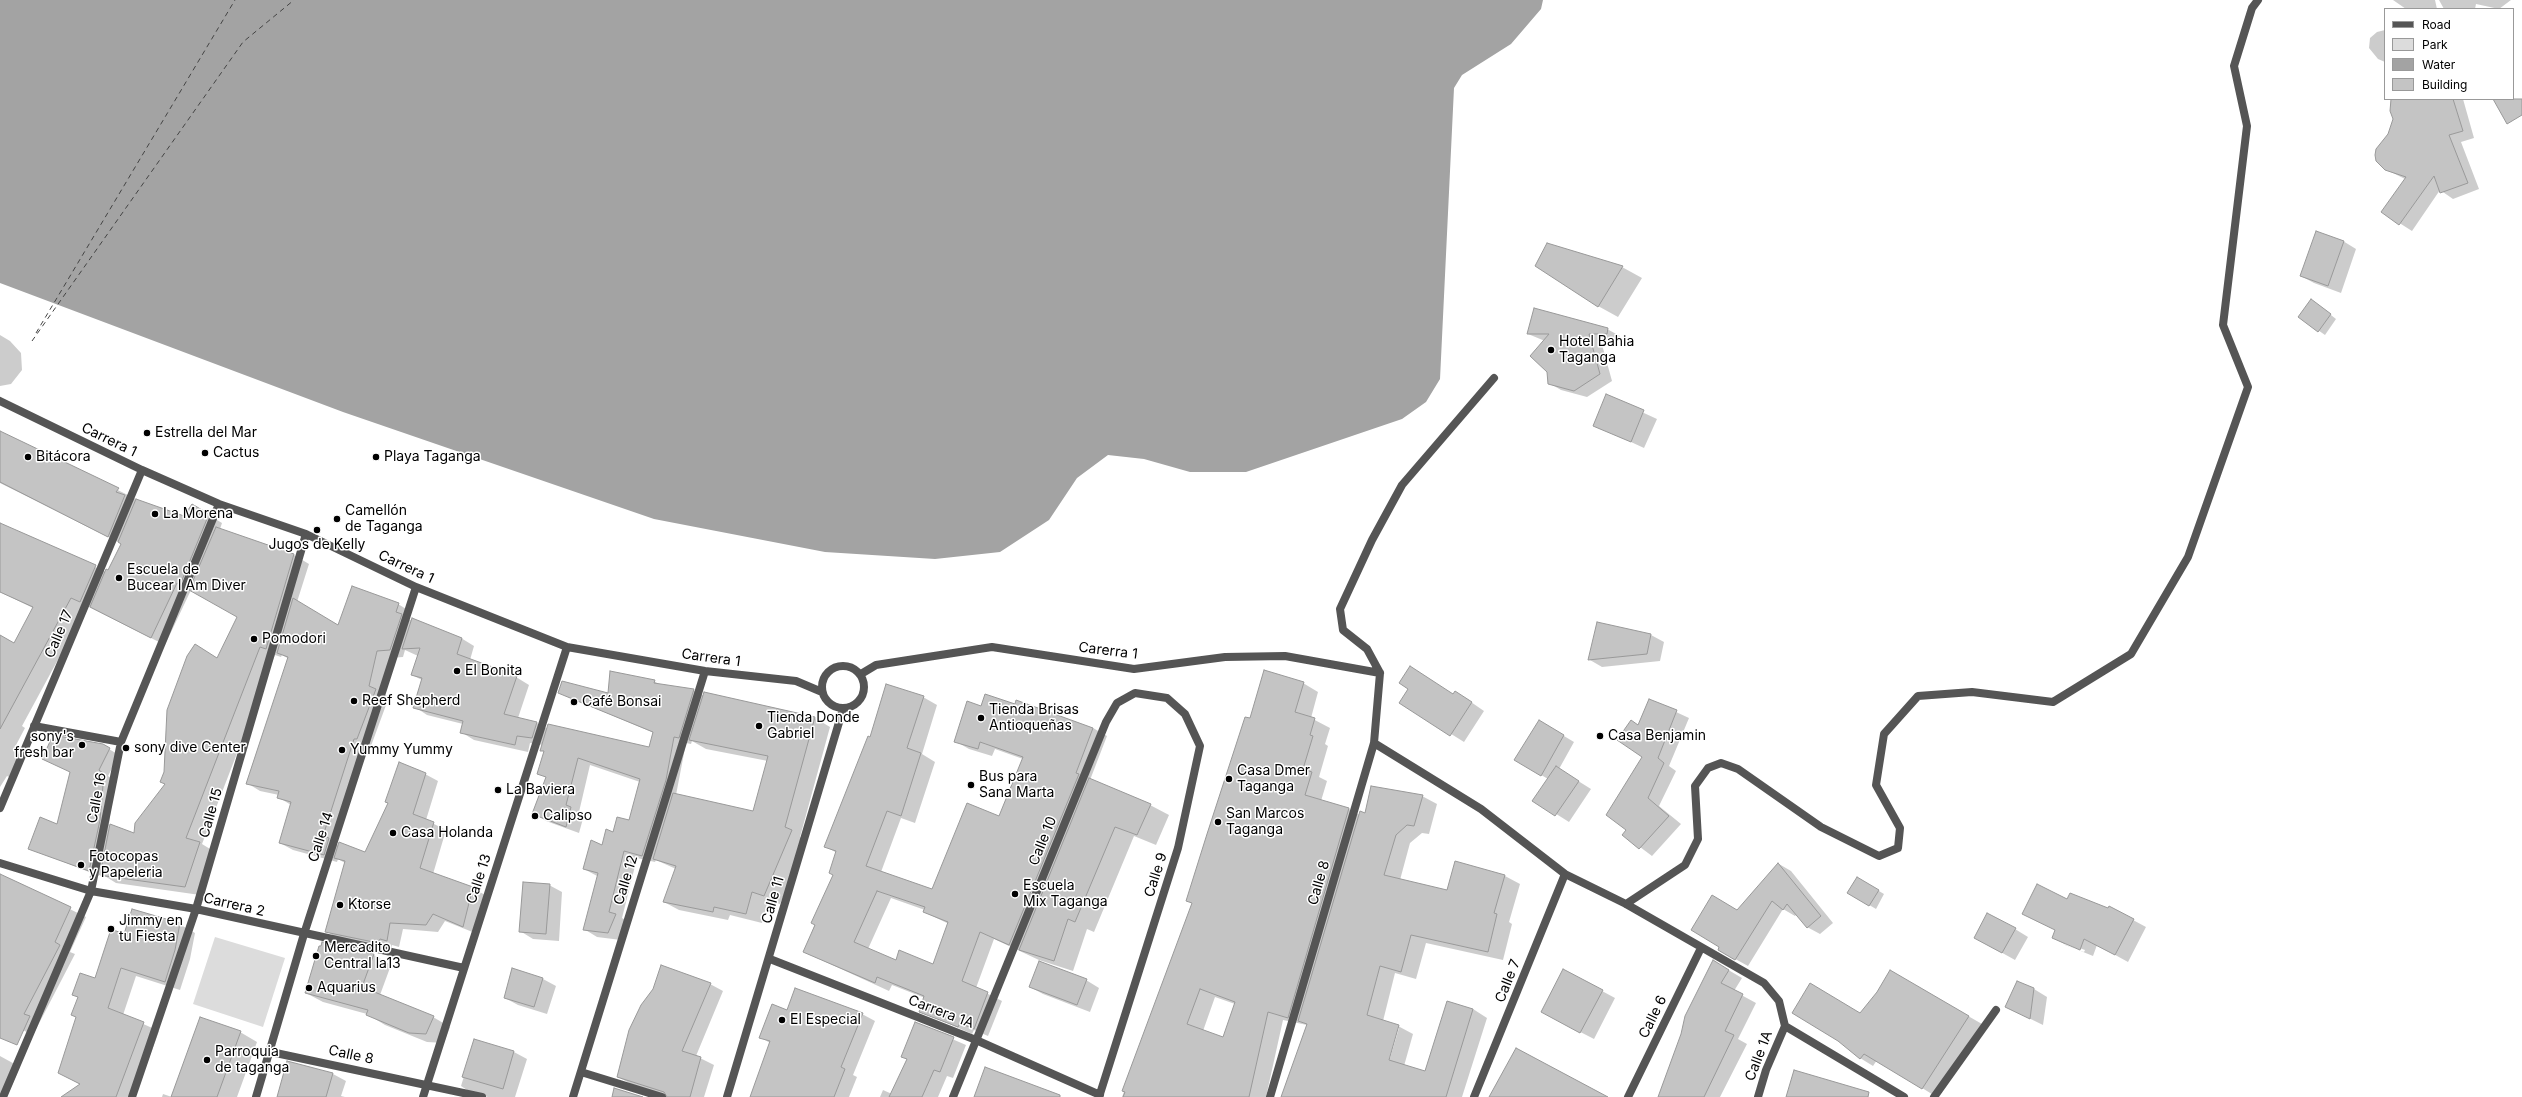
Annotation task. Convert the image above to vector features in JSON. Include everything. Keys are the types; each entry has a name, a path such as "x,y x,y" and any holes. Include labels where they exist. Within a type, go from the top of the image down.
{"street":[{"path":"1626,904 1685,865 1698,839 1694,786 1708,768 1721,763 1738,769 1821,827 1879,856 1898,848 1900,828 1876,785 1884,734 1918,696 1972,692 2053,702 2131,654 2188,557 2248,387 2223,325 2247,126 2234,66 2252,8 2258,0"},
{"path":"1380,673 1367,649 1343,630 1340,609 1372,540 1402,485 1494,378"},
{"name":"Carrera 1","path":"0,401 142,470 219,504 306,534 416,587 567,647 705,671 796,680 822,692"},
{"name":"Calle 17","path":"0,808 142,470"},
{"name":"Calle 16","path":"3,1097 91,891 122,742 219,504"},
{"name":"Calle 15","path":"132,1097 196,909 306,534"},
{"name":"Calle 14","path":"256,1097 271,1052 304,934 416,587"},
{"name":"Calle 13","path":"423,1097 567,647"},
{"name":"Carerra 1","path":"861,674 876,665 992,647 1134,669 1225,657 1285,656 1380,673"},
{"path":"849,666 861,674 865,688 863,695 853,706 843,710 828,702 822,692 824,678 834,668 849,666"},
{"name":"Calle 12","path":"573,1097 705,671"},
{"name":"Calle 8","path":"1270,1097 1374,743 1380,673"},
{"name":"Calle 10","path":"953,1097 1106,722 1117,703 1135,693"},
{"name":"Calle 9","path":"1099,1096 1178,848 1200,746 1185,714 1167,698 1135,693"},
{"name":"Calle 11","path":"727,1097 770,959 843,710"},
{"path":"34,726 122,742"},
{"path":"1374,743 1481,809 1565,874 1626,904 1701,948"},
{"name":"Carrera 2","path":"0,863 91,891 196,909 464,968"},
{"name":"Calle 7","path":"1474,1097 1565,874"},
{"name":"Calle 1A","path":"1701,948 1764,983 1779,1001 1785,1026 1766,1070 1758,1097"},
{"name":"Calle 6","path":"1628,1097 1701,948"},
{"name":"Carrera 1A","path":"770,959 976,1040 1099,1096"},
{"path":"1934,1097 1996,1010"},
{"path":"1785,1026 1904,1097"},
{"name":"Calle 8","path":"271,1052 427,1084"},
{"path":"581,1072 662,1097"},
{"path":"427,1084 482,1097"}],"green space":[{"path":"215,937 285,958 263,1027 193,1004"}],"water":[{"path":"0,0 1543,0 1541,9 1511,44 1462,75 1454,88 1440,379 1426,402 1402,419 1246,472 1190,472 1144,459 1108,455 1077,478 1049,520 1000,552 935,559 825,552 654,519 343,412 0,283"}],"building":[{"path":"2522,99 2522,115 2507,124 2494,100"},
{"path":"2391,100 2453,100 2463,131 2449,135 2468,183 2440,193 2434,176 2399,225 2381,212 2406,177 2385,170 2376,161 2375,155 2376,149 2388,134 2393,119 2390,111"},
{"path":"2316,231 2344,241 2328,286 2300,276"},
{"path":"1547,243 1623,266 1598,307 1535,266"},
{"path":"2311,299 2331,314 2318,332 2298,317"},
{"path":"1534,308 1608,328 1607,334 1589,334 1600,374 1574,391 1548,384 1547,372 1530,356 1549,334 1527,334"},
{"path":"1606,394 1644,410 1631,442 1593,426"},
{"path":"0,431 119,488 116,492 125,495 108,537 0,482"},
{"path":"136,499 184,516 192,504 209,514 180,585 177,583 151,638 90,607 106,569 108,570 121,544 118,542"},
{"path":"0,523 96,565 80,602 71,598 0,729 0,635 14,643 33,607 0,592"},
{"path":"216,527 294,554 266,649 260,647 186,838 200,842 185,887 100,875 110,824 134,833 135,823 165,784 160,782 164,772 167,710 187,656 195,644 217,658 237,617 189,590"},
{"path":"352,586 399,603 396,612 402,614 390,650 377,651 369,686 376,689 357,739 354,739 323,836 329,838 324,855 279,843 291,802 277,798 279,791 246,784 288,657 277,653 293,598 338,625"},
{"path":"412,618 462,638 457,654 517,676 504,714 537,722 532,738 517,736 515,745 460,733 463,721 413,708 422,678 411,675 420,648 402,649"},
{"path":"1597,622 1651,634 1647,654 1588,660"},
{"path":"1410,666 1453,694 1455,691 1472,702 1450,736 1399,703 1408,689 1399,683"},
{"path":"1264,670 1304,682 1295,712 1315,718 1310,735 1313,736 1303,769 1312,772 1305,795 1349,808 1288,1018 1268,1012 1249,1097 1123,1097 1125,1092 1122,1091 1192,903 1186,901 1245,717 1250,718","holes":["1200,989 1235,1002 1223,1037 1187,1024"]},
{"path":"610,671 655,680 654,683 694,689 679,738 674,737 666,780 642,856 624,851 609,912 616,914 608,933 583,930 598,873 583,869 591,840 602,845 606,829 613,832 617,817 629,820 640,779 578,758 566,805 571,807 566,827 532,814 546,777 537,774 544,751 540,751 548,724 649,747 653,732 558,693 562,681 608,693"},
{"path":"886,684 924,696 907,748 921,753 901,816 887,811 866,866 932,889 967,803 999,816 1023,757 980,742 978,749 954,742 967,701 981,706 985,694 1015,704 1016,700 1093,728 1076,773 1079,774 1009,945 980,932 962,981 988,992 974,1029 960,1023 958,1027 919,1012 924,996 877,977 875,983 803,952 815,925 811,923 833,875 829,873 836,851 824,847 868,736 870,737","holes":["877,891 925,907 923,912 948,922 933,964 899,950 896,960 854,942"]},
{"path":"704,692 815,717 785,827 792,830 764,896 752,892 746,914 714,907 713,912 663,902 676,866 653,859 673,793 753,811 768,756 689,740"},
{"path":"1649,699 1677,710 1658,758 1664,763 1648,798 1669,816 1639,849 1622,835 1626,830 1606,815 1642,757 1617,740 1631,720 1638,725"},
{"path":"1539,720 1564,735 1541,776 1514,760"},
{"path":"53,735 103,744 110,748 99,770 104,774 100,820 89,871 28,849 40,817 57,824 70,772 42,759"},
{"path":"399,762 426,773 413,814 434,822 420,868 473,887 463,927 433,914 426,925 390,923 387,941 380,939 378,943 325,932 345,861 334,858 339,842 365,852 388,803 385,802"},
{"path":"1556,766 1579,781 1555,816 1532,801"},
{"path":"1089,778 1151,804 1137,835 1115,827 1075,922 1068,919 1054,961 1019,950"},
{"path":"1371,786 1423,795 1414,826 1407,825 1396,835 1384,875 1447,890 1455,861 1505,875 1494,913 1497,914 1488,952 1411,935 1401,972 1380,966 1367,1015 1399,1025 1389,1060 1425,1071 1447,1001 1473,1009 1446,1097 1281,1097 1307,1024 1298,1021 1360,811 1365,813"},
{"path":"1778,863 1821,916 1807,928 1787,904 1783,910 1772,901 1735,960 1718,950 1719,947 1691,930 1712,895 1737,910"},
{"path":"0,874 71,907 55,942 60,945 24,1014 30,1016 17,1045 0,1038"},
{"path":"1857,877 1879,890 1869,906 1847,893"},
{"path":"523,882 550,884 546,934 519,932"},
{"path":"2037,884 2067,899 2070,893 2108,908 2109,906 2134,919 2115,955 2084,939 2080,950 2052,938 2055,930 2022,914"},
{"path":"132,909 180,923 175,950 165,982 121,968 108,1008 144,1022 116,1097 61,1097 80,1084 58,1073 76,1017 71,1015 78,997 72,995 80,973 95,978 111,929 124,934"},
{"path":"1987,913 2016,928 2002,953 1974,938"},
{"path":"322,942 374,954 362,987 434,1016 426,1034 409,1033 366,1015 368,1010 305,993 319,946 321,946"},
{"path":"1713,960 1729,970 1721,983 1743,994 1725,1031 1734,1035 1704,1097 1658,1097 1681,1034 1685,1016"},
{"path":"1039,961 1087,979 1077,1005 1029,987"},
{"path":"661,965 711,983 682,1051 701,1057 690,1097 667,1097 664,1092 617,1077 629,1030 641,1005 653,989"},
{"path":"512,968 543,978 534,1007 504,998"},
{"path":"1563,969 1603,990 1580,1033 1541,1012"},
{"path":"1890,970 1969,1016 1922,1089 1864,1054 1860,1059 1838,1041 1792,1013 1810,983 1860,1013 1877,992"},
{"path":"2017,981 2034,988 2030,1019 2005,1007"},
{"path":"795,988 863,1013 841,1067 845,1069 834,1097 750,1097 770,1041 759,1038 772,1004 787,1010"},
{"name":"Parroquia de taganga","path":"200,1017 241,1031 217,1097 171,1097"},
{"path":"915,1022 954,1037 940,1072 934,1070 922,1097 889,1097 907,1059 901,1057"},
{"path":"474,1039 514,1051 503,1089 462,1077"},
{"path":"1516,1048 1608,1097 1489,1097"},
{"path":"287,1061 333,1073 326,1097 277,1097"},
{"path":"985,1067 1060,1095 1060,1097 974,1097"},
{"path":"1794,1070 1869,1092 1868,1097 1786,1097"},
{"path":"614,1088 643,1097 612,1097"}],"ferry route":[{"path":"36,333 235,0"},
{"path":"32,341 243,42 294,0"}],"place":[{"name":"Hotel Bahia Taganga","path":"1551,350"},
{"name":"Estrella del Mar","path":"147,433"},
{"name":"Cactus","path":"205,453"},
{"name":"Bitácora","path":"28,457"},
{"name":"Playa Taganga","path":"376,457"},
{"name":"La Morena","path":"155,514"},
{"name":"Camellón de Taganga","path":"337,519"},
{"name":"Jugos de Kelly","path":"317,530"},
{"name":"Escuela de Bucear I Am Diver","path":"119,578"},
{"name":"Pomodori","path":"254,639"},
{"name":"El Bonita","path":"457,671"},
{"name":"Reef Shepherd","path":"354,701"},
{"name":"Café Bonsai","path":"574,702"},
{"name":"Tienda Brisas Antioqueñas","path":"981,718"},
{"name":"Tienda Donde Gabriel","path":"759,726"},
{"name":"Casa Benjamin","path":"1600,736"},
{"name":"sony's fresh bar","path":"82,745"},
{"name":"sony dive Center","path":"126,748"},
{"name":"Yummy Yummy","path":"342,750"},
{"name":"Casa Dmer Taganga","path":"1229,779"},
{"name":"Bus para Sana Marta","path":"971,785"},
{"name":"La Baviera","path":"498,790"},
{"name":"Calipso","path":"535,816"},
{"name":"San Marcos Taganga","path":"1218,822"},
{"name":"Casa Holanda","path":"393,833"},
{"name":"Fotocopas y Papeleria","path":"81,865"},
{"name":"Escuela Mix Taganga","path":"1015,894"},
{"name":"Ktorse","path":"340,905"},
{"name":"Jimmy en tu Fiesta","path":"111,929"},
{"name":"Mercadito Central la13","path":"316,956"},
{"name":"Aquarius","path":"309,988"},
{"name":"El Especial","path":"782,1020"},
{"name":"Parroquia de taganga","path":"207,1060"}]}
